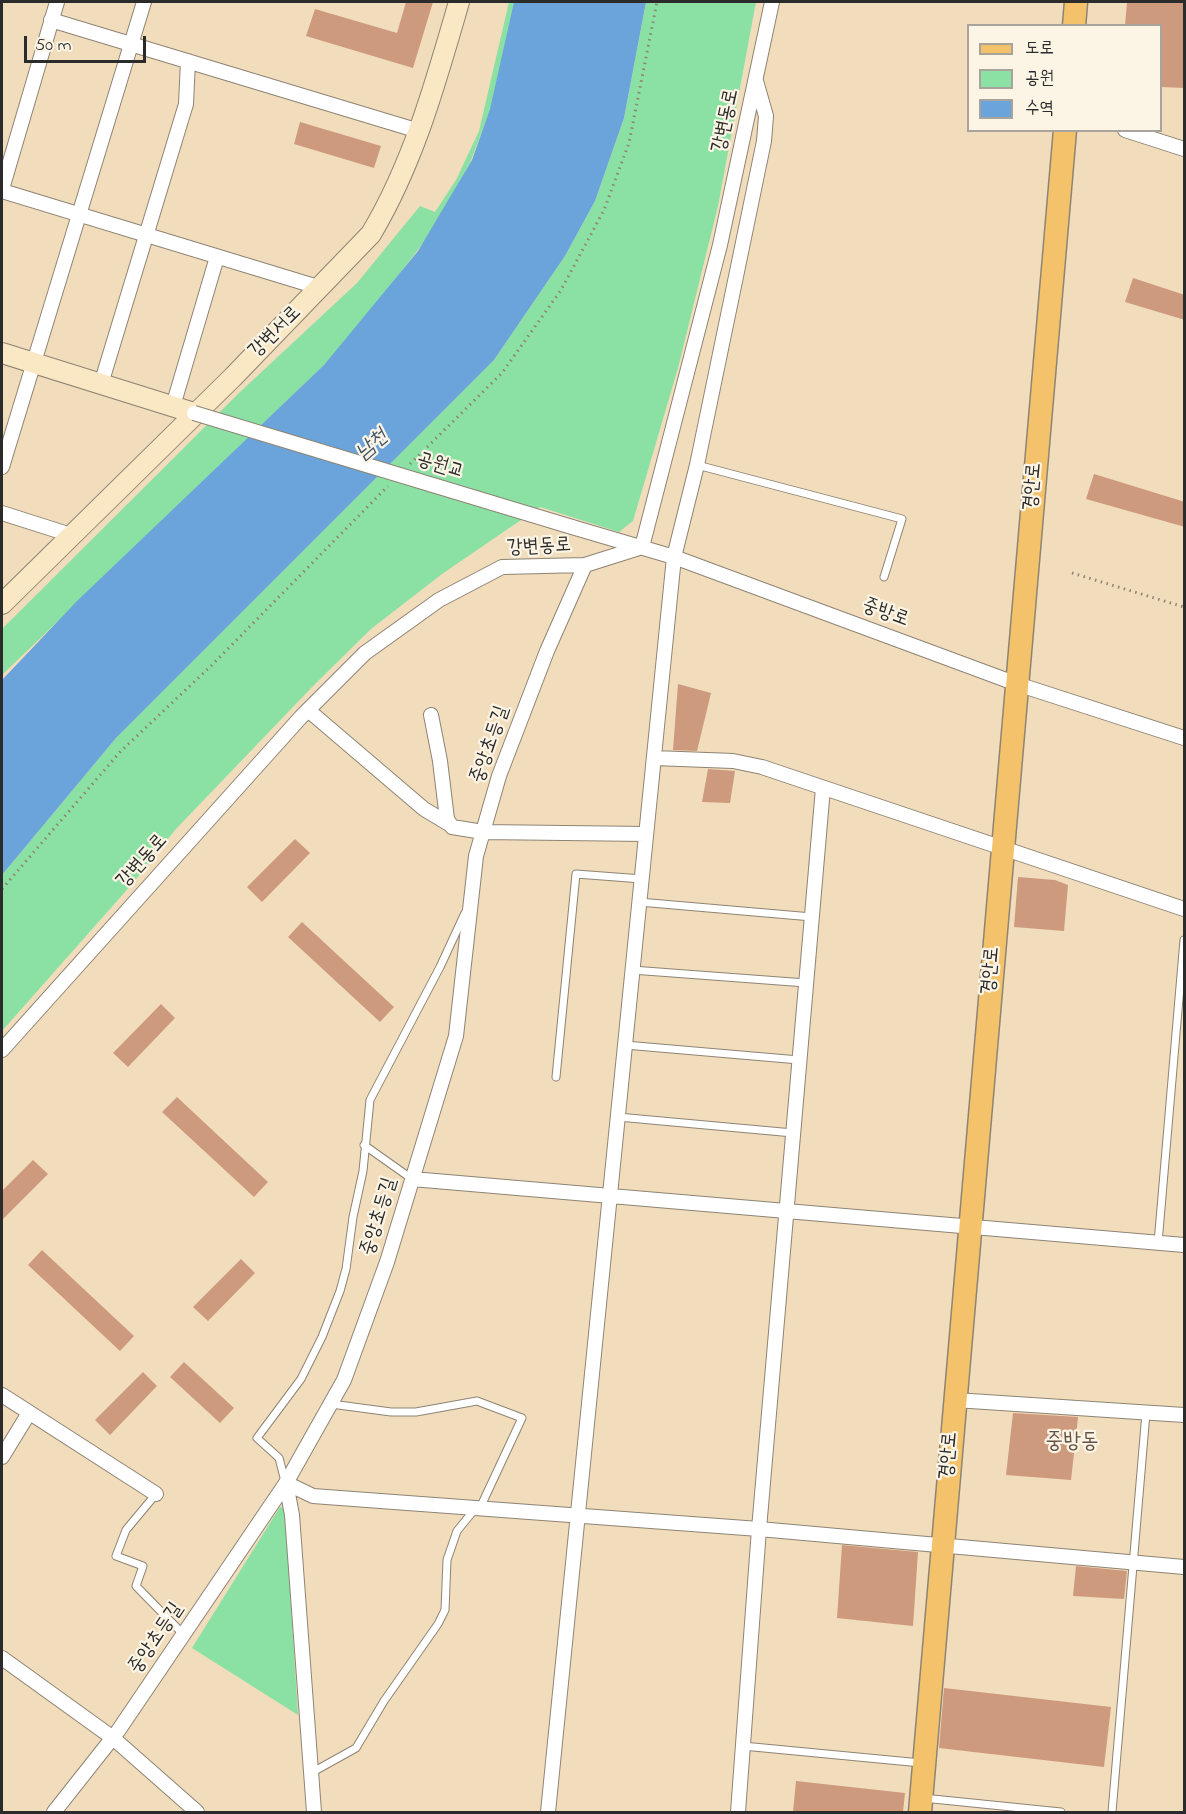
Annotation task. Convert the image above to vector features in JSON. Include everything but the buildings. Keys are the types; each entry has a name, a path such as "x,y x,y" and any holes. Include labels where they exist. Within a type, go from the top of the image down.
{"main road":[{"path":"1074,24 1076,2"},
{"name":"경안로","path":"920,1805 1065,132"}],"street":[{"path":"57,2 2,190 321,288"},
{"path":"2,467 144,2"},
{"name":"강변서로","path":"2,604 321,288 371,234 388,206 419,131 459,2"},
{"name":"강변동로","path":"2,1050 308,710 365,653 439,600 502,567 585,565 642,547 712,279 772,2"},
{"path":"51,20 419,131"},
{"path":"101,384 186,104 188,61"},
{"path":"548,1812 674,557 697,465 764,141 766,116 756,81"},
{"path":"1131,132 1185,149"},
{"path":"173,406 217,257"},
{"path":"2,353 194,413"},
{"name":"공원교","path":"194,413 572,527"},
{"path":"2,513 71,535"},
{"name":"중방로","path":"572,527 674,557 1017,684 1185,738"},
{"name":"중앙초등길","path":"54,1812 112,1738 286,1483 331,1404 355,1353 456,1036 476,856 483,832 517,727 585,565"},
{"path":"308,710 427,811 449,824 483,832 646,834"},
{"path":"431,715 449,824"},
{"path":"654,758 748,763 1185,909"},
{"path":"738,1812 759,1529 823,788"},
{"path":"412,1179 1185,1245"},
{"path":"2,1395 156,1494"},
{"path":"955,1400 1185,1415"},
{"path":"2,1457 29,1413"},
{"path":"286,1483 313,1496 759,1529 1185,1567"},
{"path":"286,1483 292,1515 314,1812"},
{"path":"2,1658 112,1738 197,1812"}],"lane":[{"path":"697,465 902,519 884,577"},
{"path":"556,1077 576,874 642,879"},
{"path":"286,1483 279,1458 257,1438 301,1379 322,1337 340,1291 363,1171 370,1100 430,988 471,902"},
{"path":"639,902 812,917"},
{"path":"1158,1243 1185,940"},
{"path":"633,970 806,983"},
{"path":"625,1045 800,1060"},
{"path":"618,1118 793,1133"},
{"path":"364,1145 412,1179"},
{"path":"311,1773 356,1748 384,1701 438,1624 445,1610 447,1560 457,1531 478,1508 522,1418 477,1401 416,1412 391,1412 331,1404"},
{"path":"1112,1812 1146,1413"},
{"path":"156,1494 126,1530 116,1556 143,1566 136,1586 183,1634"},
{"path":"743,1746 924,1763"},
{"path":"920,1805 1062,1812"}],"path":[{"path":"1072,573 1185,607"}],"green space":[{"path":"509,2 516,2 493,102 470,163 427,238 342,348 2,675 2,629 239,393 357,283 420,206 435,212 456,180 479,131"},
{"path":"646,2 756,2 718,206 678,368 633,521 619,532 540,507 442,574 371,629 175,830 132,884 2,1031 2,875 116,738 494,360 565,256 595,201 624,118"},
{"path":"280,1507 285,1508 298,1715 192,1648"}],"water":[{"name":"남천","path":"514,2 646,2 624,118 595,201 565,256 494,360 116,738 2,875 2,680 77,601 324,365 418,251 472,160 490,109"}],"district":[{"name":"중방동","path":"1072,1443"}]}
